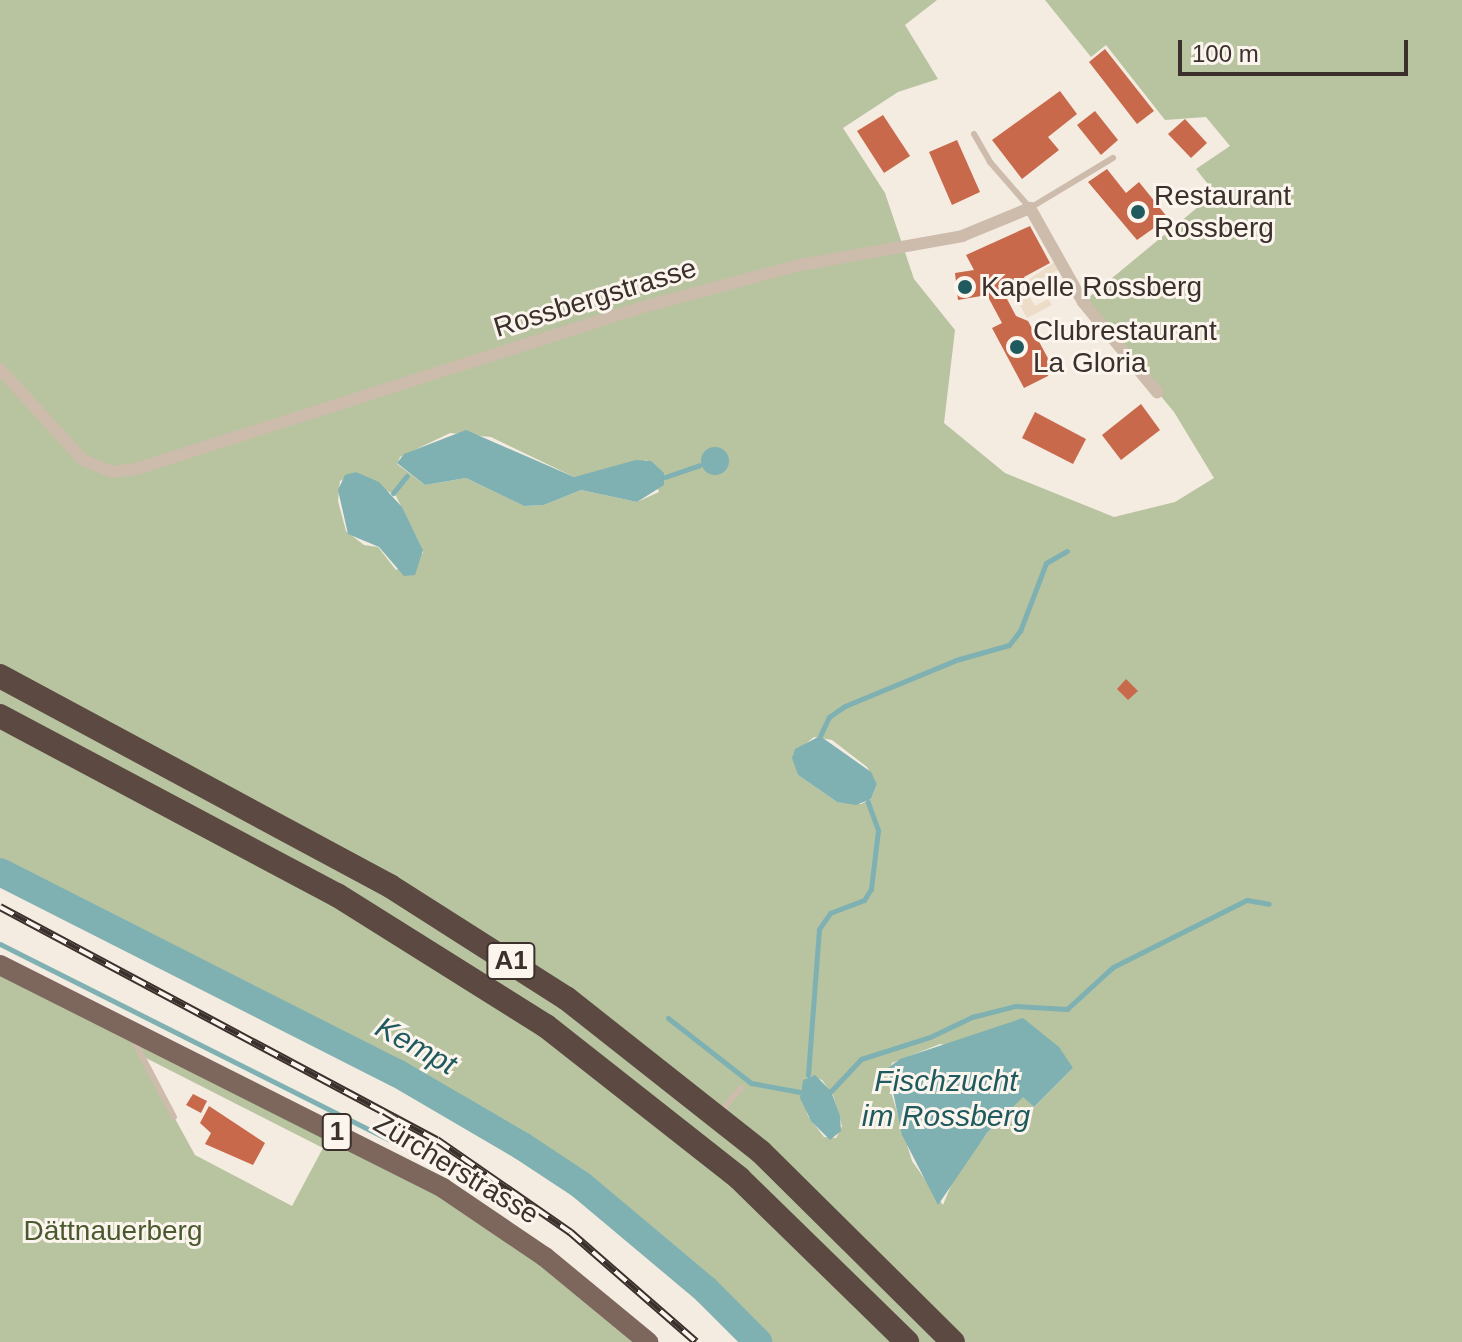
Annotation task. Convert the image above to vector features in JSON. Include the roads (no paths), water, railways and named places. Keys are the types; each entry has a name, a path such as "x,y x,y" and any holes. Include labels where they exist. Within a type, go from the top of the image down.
{"highway":[{"name":"A1","path":"0,676 329,852 462,929 588,1014 718,1115 822,1208 953,1342"},
{"name":"A1","path":"0,716 337,895 546,1026 749,1187 907,1342"}],"main road":[{"name":"Zürcherstrasse","path":"0,965 443,1188 545,1257 648,1342"}],"street":[{"name":"Rossbergstrasse","path":"0,369 92,466 112,472 136,469 643,307 800,265 956,237 1030,208"},
{"path":"1030,208 1083,302 1157,392"}],"lane":[{"path":"974,134 990,162 1030,208 1113,158"},
{"path":"131,1029 174,1117"},
{"path":"718,1115 741,1088"}],"water":[{"path":"466,430 574,477 636,460 651,461 664,473 664,485 637,502 581,490 544,505 524,506 466,478 425,485 397,463 404,454"},
{"path":"715,447 725,451 729,461 725,471 715,475 705,471 701,461 705,451"},
{"path":"356,472 379,482 402,507 423,550 415,575 404,576 379,547 348,534 338,490 345,475"},
{"path":"820,736 871,772 877,784 871,799 856,805 837,802 798,775 792,758 795,749"},
{"name":"Fischzucht im Rossberg","path":"1023,1018 1059,1047 1073,1068 1034,1107 1023,1097 987,1133 938,1205 902,1135 888,1068 900,1059"},
{"path":"815,1075 831,1091 840,1116 841,1131 830,1140 811,1121 800,1098 803,1080"}],"waterway":[{"path":"665,477 699,465"},
{"path":"393,493 407,476"},
{"path":"820,736 829,717 845,706 956,660 1009,645 1020,631 1046,563 1067,551"},
{"path":"808,1075 819,929 830,913 864,900 871,889 878,830 868,802"},
{"name":"Kempt","path":"0,872 397,1073 522,1146 581,1185 706,1290 758,1342"},
{"path":"831,1091 861,1059 930,1037 972,1017 1015,1006 1067,1009 1113,967 1247,900 1269,904"},
{"path":"0,944 391,1141"},
{"path":"668,1018 751,1083 800,1092"}],"railway":[{"path":"0,907 437,1140 570,1232 696,1342"}],"place":[{"name":"Restaurant Rossberg","path":"1138,212"},
{"name":"Kapelle Rossberg","path":"965,287"},
{"name":"Clubrestaurant La Gloria","path":"1017,347"}],"park label":[{"name":"Dättnauerberg","path":"113,1231"}]}
